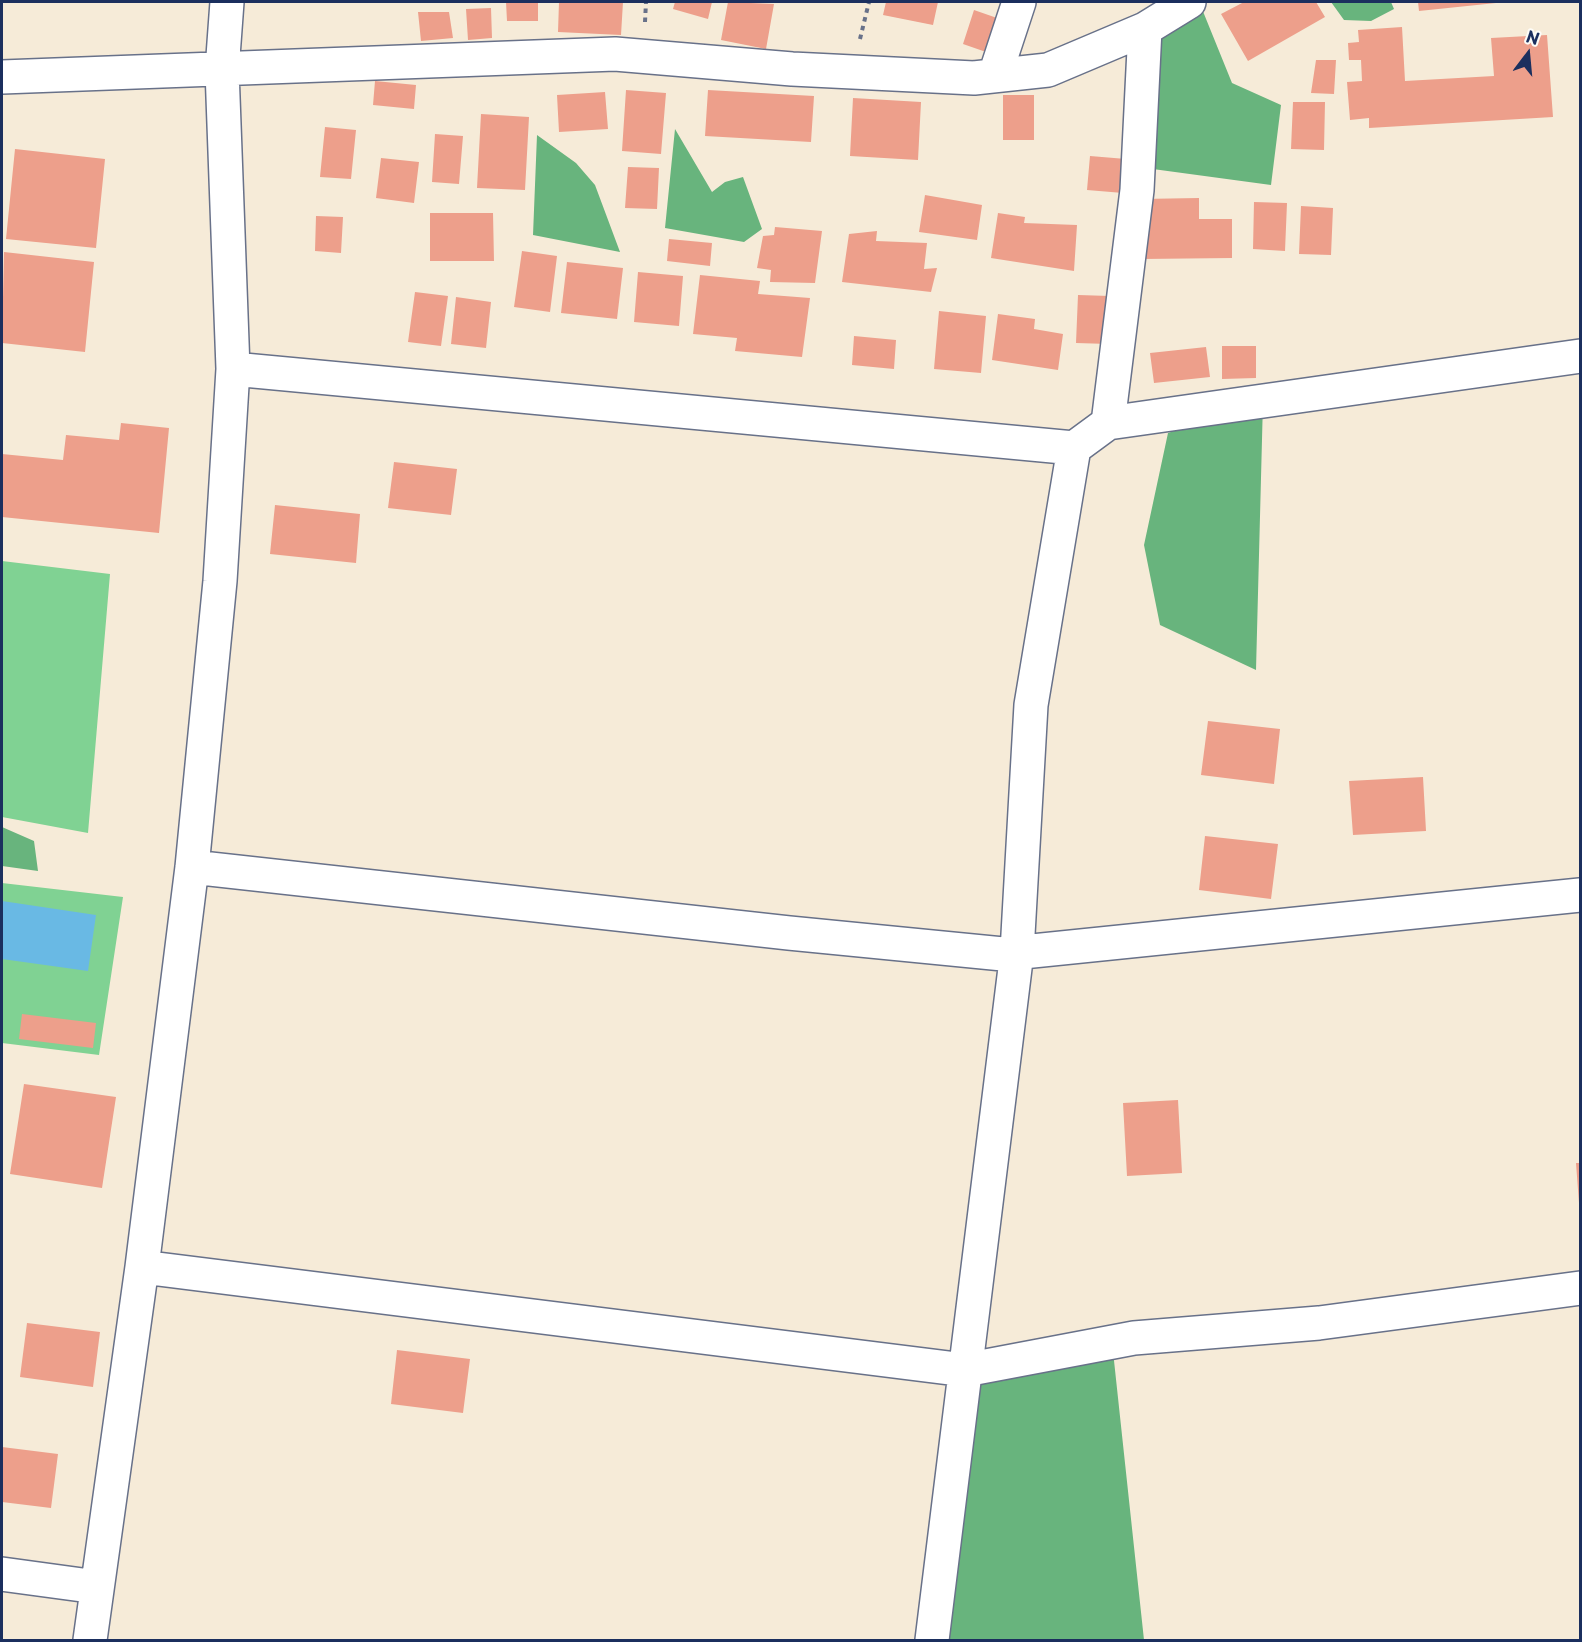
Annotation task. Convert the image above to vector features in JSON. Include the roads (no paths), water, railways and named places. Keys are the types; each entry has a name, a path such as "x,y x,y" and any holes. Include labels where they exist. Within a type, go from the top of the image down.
{"street":[{"path":"90,1641 192,867 220,581 233,369 222,70 227,2"},
{"path":"995,75 1019,2"},
{"path":"2,77 615,54 792,69 974,78 1048,70 1145,28 1189,2"},
{"path":"1108,423 1137,190 1145,28"},
{"path":"233,369 1074,448 1108,423 1581,356"},
{"path":"933,1641 1017,952 1031,705 1074,448"},
{"path":"192,867 778,932 1003,954 1581,895"},
{"path":"141,1267 965,1370 1134,1338 1319,1323 1581,1288"},
{"path":"2,1574 97,1587"}],"water":[{"path":"2,901 96,915 88,971 2,959"}]}
